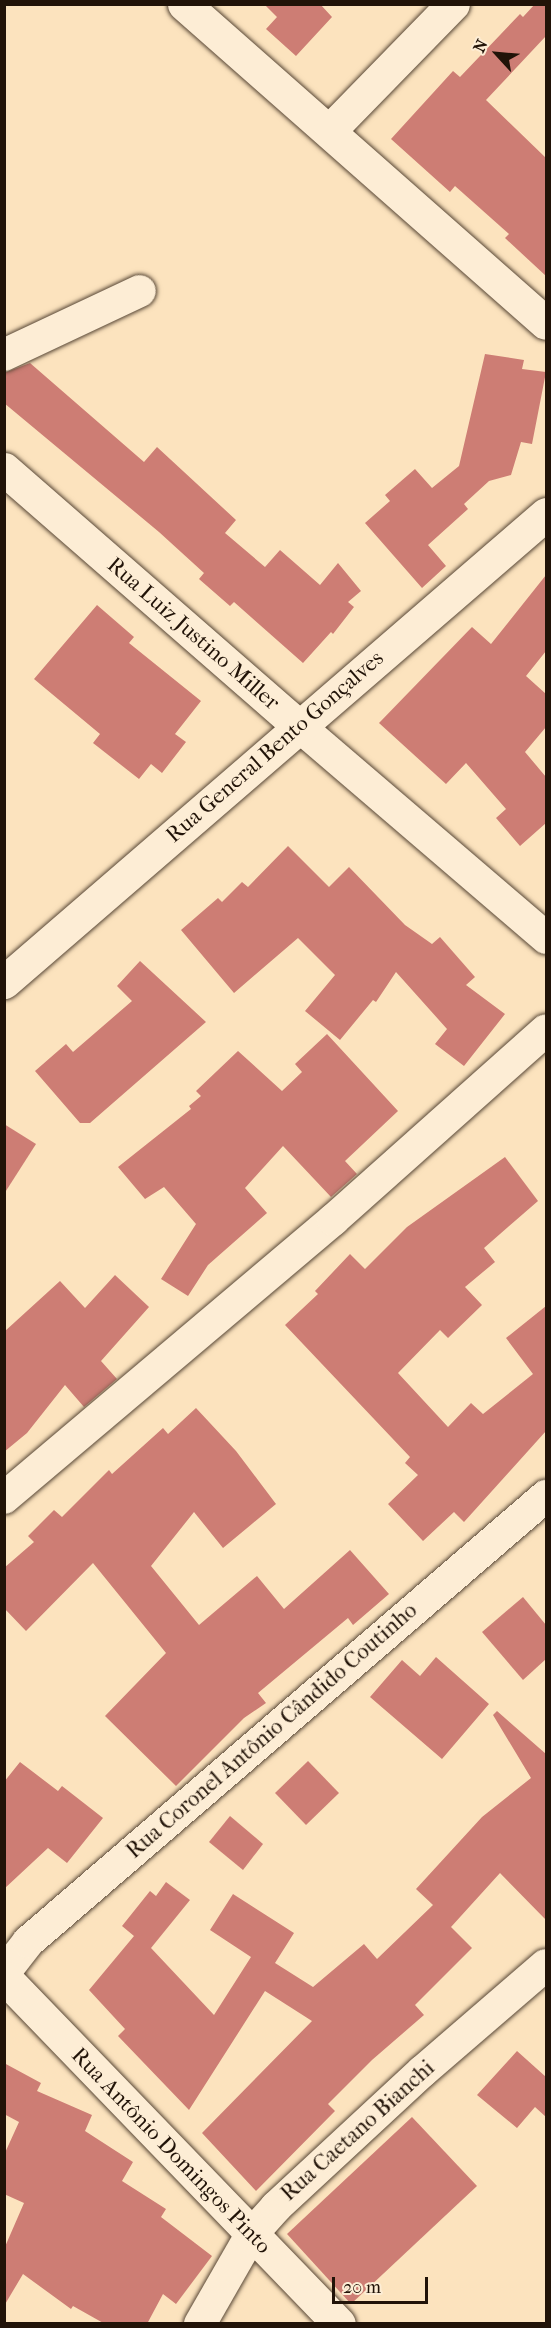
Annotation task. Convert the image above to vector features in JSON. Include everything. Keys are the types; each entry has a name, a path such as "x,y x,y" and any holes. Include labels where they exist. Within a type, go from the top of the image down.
{"main road":[{"path":"184,4 330,130 546,323"},
{"path":"330,130 453,4"},
{"name":"Rua Luiz Justino Miller","path":"4,469 299,726"},
{"name":"Rua General Bento Gonçalves","path":"4,982 546,514"},
{"name":"Rua Antônio Domingos Pinto","path":"4,1975 251,2235 339,2324"}],"street":[{"path":"4,355 140,291"},
{"name":"Rua Luiz Justino Miller","path":"299,726 546,938"},
{"path":"4,1498 333,1220 546,1030"},
{"name":"Rua Coronel Antônio Cândido Coutinho","path":"4,1975 28,1942 546,1496"},
{"name":"Rua Caetano Bianchi","path":"200,2324 251,2235 276,2207 423,2071 546,1965"}],"building":[{"path":"264,4 320,4 332,17 296,56 266,29 277,17"},
{"path":"535,4 546,4 546,36 486,100 546,158 546,276 505,238 509,234 455,186 450,192 391,139 453,71 460,77 520,14 523,17"},
{"path":"485,354 524,360 522,369 546,372 532,444 521,442 511,475 489,481 464,504 468,509 428,545 446,566 422,588 365,523 390,501 385,495 415,469 432,488 459,466"},
{"path":"30,363 144,462 157,447 236,520 225,533 265,567 280,550 320,585 338,563 361,591 348,602 354,607 333,634 331,632 303,663 234,602 230,606 199,579 204,573 159,532 4,403 4,373"},
{"path":"546,575 546,651 526,676 546,694 546,727 525,752 546,777 546,823 520,846 496,818 506,809 466,763 446,784 379,723 472,627 491,644"},
{"path":"97,605 134,637 129,643 201,701 175,734 186,742 162,773 151,764 139,779 93,743 100,734 34,679"},
{"path":"288,846 329,887 349,867 405,925 432,944 440,937 475,977 466,985 505,1014 464,1066 435,1044 447,1029 396,972 376,1002 373,1000 340,1040 305,1011 335,975 298,938 234,993 181,930 218,898 222,902 242,882 248,887"},
{"path":"140,961 206,1022 90,1123 80,1123 35,1071 66,1044 73,1052 132,1001 117,986"},
{"path":"327,1034 398,1111 345,1161 357,1174 331,1197 283,1146 245,1188 267,1213 208,1265 188,1296 161,1279 196,1224 164,1187 145,1199 118,1167 191,1109 189,1106 201,1096 196,1091 238,1051 282,1091 302,1072 295,1064"},
{"path":"4,1124 36,1144 4,1194"},
{"path":"505,1157 538,1201 484,1248 495,1262 465,1287 482,1305 448,1338 440,1330 398,1373 448,1427 471,1403 483,1414 533,1374 506,1338 546,1306 546,1431 464,1522 454,1512 423,1541 388,1504 418,1475 405,1463 410,1457 285,1325 318,1294 315,1291 350,1254 365,1269 407,1227"},
{"path":"115,1275 149,1307 101,1361 117,1379 84,1407 65,1385 27,1433 4,1452 4,1332 60,1281 85,1308"},
{"path":"196,1408 236,1451 276,1504 223,1548 194,1512 151,1566 199,1625 257,1576 284,1609 350,1550 389,1594 353,1625 348,1618 258,1693 266,1703 244,1718 176,1786 105,1716 166,1653 93,1563 26,1631 4,1608 4,1568 34,1542 28,1536 54,1510 62,1517 109,1470 112,1474 163,1428 168,1434"},
{"path":"523,1597 546,1625 546,1659 523,1680 482,1632"},
{"path":"436,1657 489,1704 442,1759 370,1697 402,1660 420,1676"},
{"path":"497,1711 546,1754 546,1920 500,1873 451,1927 472,1948 415,2005 424,2015 372,2060 328,2104 335,2111 256,2191 202,2133 312,2021 265,1991 189,2110 118,2036 125,2029 89,1990 134,1936 122,1926 150,1891 156,1896 166,1882 190,1900 151,1948 214,2015 251,1957 210,1930 233,1894 294,1933 275,1963 313,1987 364,1944 377,1959 433,1905 416,1889 482,1817 531,1778 493,1715"},
{"path":"308,1761 339,1793 306,1825 275,1793"},
{"path":"20,1762 58,1791 62,1786 103,1818 67,1863 48,1848 4,1889 4,1782"},
{"path":"230,1816 263,1844 243,1870 209,1842"},
{"path":"517,2051 546,2077 546,2117 535,2107 517,2128 477,2095"},
{"path":"4,2063 41,2083 37,2091 92,2115 85,2131 133,2162 122,2181 166,2209 161,2217 212,2256 176,2304 163,2294 147,2324 105,2324 73,2306 71,2309 23,2274 4,2306 4,2249 24,2203 4,2194 4,2155 19,2122 4,2114"},
{"path":"412,2117 477,2186 351,2304 287,2234"}]}
